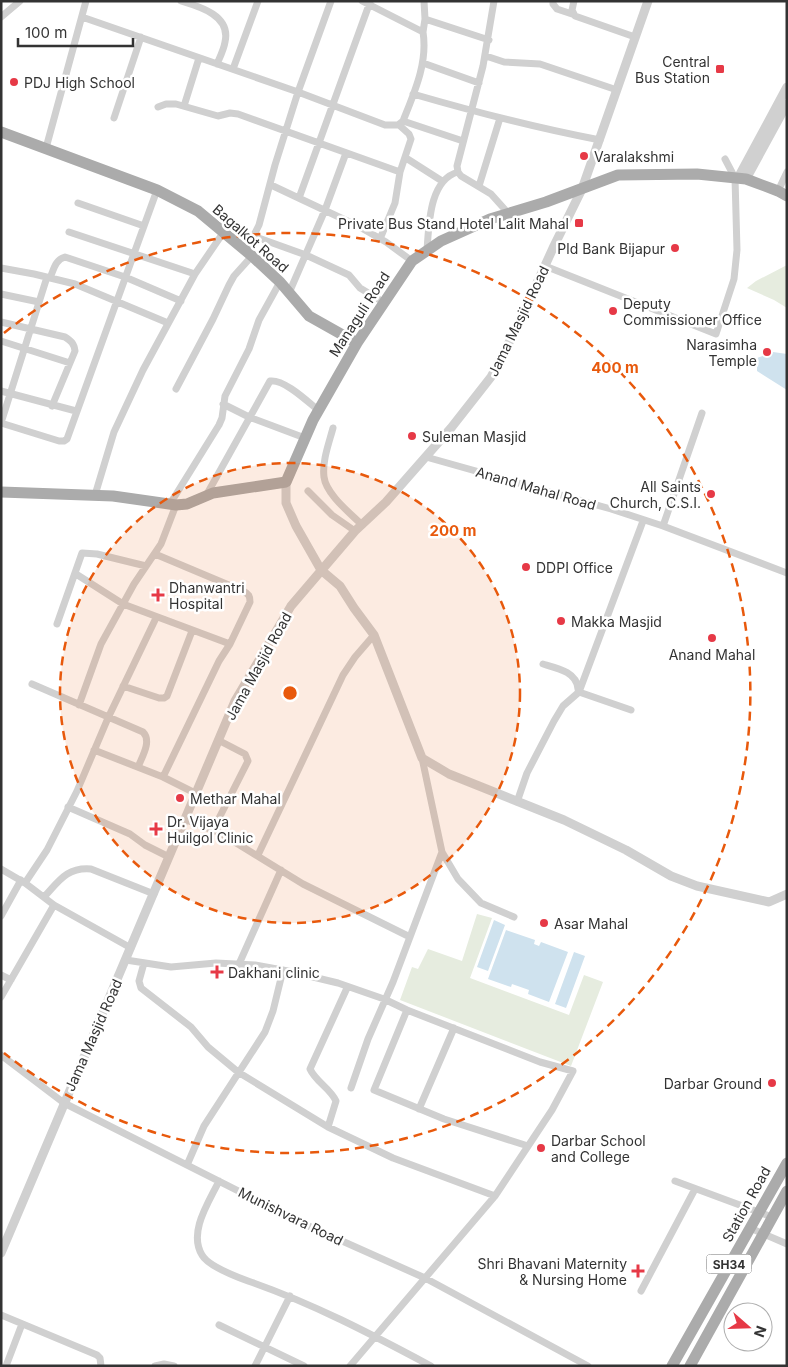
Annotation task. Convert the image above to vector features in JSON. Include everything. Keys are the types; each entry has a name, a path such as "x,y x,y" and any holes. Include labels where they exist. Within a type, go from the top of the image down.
{"main road":[{"name":"Bagalkot Road","path":"1,132 157,190 198,211 249,253 280,282 309,316 357,343"},
{"name":"Managuli Road","path":"286,482 318,410 383,302 412,261 440,241 490,219 582,189 618,175 697,174 739,178 782,194"},
{"path":"1,492 95,495 173,505 187,504 212,493 286,482"},
{"name":"Station Road","path":"672,1366 787,1162"},
{"name":"SH34","path":"690,1366 787,1190"}],"street":[{"path":"1,17 20,1"},
{"path":"46,148 86,1"},
{"path":"181,1 212,13 220,20 226,30 226,42 217,64"},
{"path":"232,69 258,1"},
{"path":"176,389 213,319 228,285 249,253 298,92 331,1"},
{"path":"362,1 370,3 423,32"},
{"path":"401,123 423,63 425,45 423,32 425,19 424,1"},
{"path":"494,1 486,56 457,166 458,172 491,194 509,214"},
{"path":"553,1 557,9 635,38"},
{"path":"572,14 574,1"},
{"name":"Jama Masjid Road","path":"1,1253 235,701 291,606 359,528 386,502 426,457 491,377 514,333 582,189 648,1"},
{"path":"299,198 370,3"},
{"path":"82,17 298,92 385,125 393,126 401,123 463,141"},
{"path":"425,19 489,40"},
{"path":"114,118 141,37"},
{"path":"486,56 504,62 540,64 617,90"},
{"path":"184,106 199,58"},
{"path":"423,63 479,83"},
{"path":"544,266 716,334 732,286 736,266 739,178 787,87"},
{"path":"413,94 500,118 600,140"},
{"path":"158,107 166,104 184,106 218,116 230,113 238,114 286,133 400,172"},
{"path":"739,178 785,109"},
{"path":"479,186 500,118"},
{"path":"380,238 395,203 400,172 411,139 401,123"},
{"path":"289,293 325,210 346,153"},
{"path":"406,158 442,181"},
{"path":"725,159 739,178"},
{"path":"427,250 432,208 438,188 442,181 450,174 458,172"},
{"path":"782,194 787,172"},
{"path":"271,185 380,238 412,261"},
{"path":"157,190 133,254 125,277 76,412 67,438 64,441 59,441 1,423 39,302 59,259 65,257 125,277 181,301"},
{"path":"78,203 144,226"},
{"path":"69,232 195,274"},
{"path":"95,495 120,417 195,274 223,232"},
{"path":"254,236 349,275 360,288 383,302"},
{"path":"1,268 75,284 168,323"},
{"path":"79,705 101,644 123,604 161,544 173,505 219,425 229,385 249,350 259,320 280,282"},
{"path":"1,294 39,302"},
{"path":"1,322 71,340 75,351 52,406"},
{"path":"1,341 70,363"},
{"path":"206,496 270,381 294,390 318,410"},
{"path":"1,391 76,412"},
{"path":"223,404 249,417 305,438"},
{"path":"663,526 702,412"},
{"path":"333,428 325,459 324,478 327,488 359,528"},
{"name":"Anand Mahal Road","path":"426,457 611,509 663,526 787,573"},
{"path":"286,482 286,503 296,526 321,570 340,586 374,634 422,758 442,852 458,879 481,903 514,917"},
{"path":"308,491 332,515 359,528"},
{"path":"518,802 527,773 554,721 563,706 578,692 643,521"},
{"path":"57,624 82,553 97,554 146,566"},
{"path":"155,554 248,594 250,602 163,777"},
{"path":"76,574 123,604 156,618 230,644"},
{"path":"1,916 47,850 122,686 156,618"},
{"path":"122,686 159,698 167,696 192,631"},
{"path":"258,855 343,675 374,634"},
{"path":"543,664 560,669 576,678 578,692"},
{"path":"32,684 143,732 148,741 138,767"},
{"path":"578,692 631,710"},
{"path":"213,830 248,762 245,754 218,740"},
{"path":"94,750 163,777 195,793"},
{"path":"422,758 449,774 564,820 626,850 671,876 697,886 769,902 787,894"},
{"path":"68,807 130,834 145,845 169,857"},
{"path":"184,819 213,830 258,855 303,884 410,937"},
{"path":"351,1088 368,1039 393,982 442,852"},
{"path":"44,897 64,875 83,868 91,869 154,894"},
{"path":"1,869 23,882 54,905 131,948"},
{"path":"239,964 281,870"},
{"path":"1,997 54,905"},
{"path":"126,960 172,967 216,963 239,964 283,970 338,983 347,988 384,999 540,1062 573,1071 552,1110 495,1196 350,1366"},
{"path":"144,963 139,981 141,988 192,1027 208,1047 238,1072 328,1127 393,1158 495,1196"},
{"path":"187,1165 204,1126 265,1032 273,1011 283,970"},
{"path":"1,975 11,980"},
{"path":"328,1127 336,1101 334,1096 313,1077 310,1069 347,988"},
{"path":"408,1010 374,1090 444,1119 528,1146"},
{"path":"418,1109 454,1028"},
{"name":"Munishvara Road","path":"1,1055 64,1103 304,1224 425,1278 588,1366"},
{"path":"219,1181 200,1221 198,1235 202,1255 207,1260 236,1276 290,1296 376,1337 431,1366"},
{"path":"675,1181 772,1217"},
{"path":"641,1291 695,1190"},
{"path":"750,1228 787,1244"},
{"path":"255,1366 290,1296"},
{"path":"1,1315 97,1355 100,1358 101,1366"},
{"path":"6,1366 22,1324"},
{"path":"219,1326 304,1366"},
{"path":"155,1366 164,1364 174,1366"}],"shaded area":[{"path":"787,265 787,308 747,288 756,281"},
{"path":"477,914 492,918 470,978 569,1015 584,975 603,982 571,1066 400,1000 412,967 418,969 428,949 462,961"}],"water":[{"path":"773,352 787,354 787,390 757,371 757,358"},
{"path":"494,920 505,925 488,971 477,967"},
{"path":"506,930 535,940 534,944 539,946 541,942 568,952 549,1002 528,994 529,990 512,984 511,987 488,979"},
{"path":"574,952 585,956 566,1008 555,1004"}],"place":[{"name":"Central Bus Station","path":"720,69"},
{"name":"PDJ High School","path":"14,82"},
{"name":"Varalakshmi","path":"584,156"},
{"name":"Private Bus Stand Hotel Lalit Mahal","path":"579,223"},
{"name":"Pld Bank Bijapur","path":"675,248"},
{"name":"Deputy Commissioner Office","path":"613,311"},
{"name":"Narasimha Temple","path":"767,352"},
{"name":"Suleman Masjid","path":"412,436"},
{"name":"All Saints Church, C.S.I.","path":"711,494"},
{"name":"DDPI Office","path":"526,567"},
{"name":"Dhanwantri Hospital","path":"158,595"},
{"name":"Makka Masjid","path":"561,621"},
{"name":"Anand Mahal","path":"712,638"},
{"name":"Methar Mahal","path":"180,798"},
{"name":"Dr. Vijaya Huilgol Clinic","path":"156,829"},
{"name":"Asar Mahal","path":"544,923"},
{"name":"Dakhani clinic","path":"217,972"},
{"name":"Darbar Ground","path":"772,1083"},
{"name":"Darbar School and College","path":"541,1148"},
{"name":"Shri Bhavani Maternity & Nursing Home","path":"638,1271"}]}
